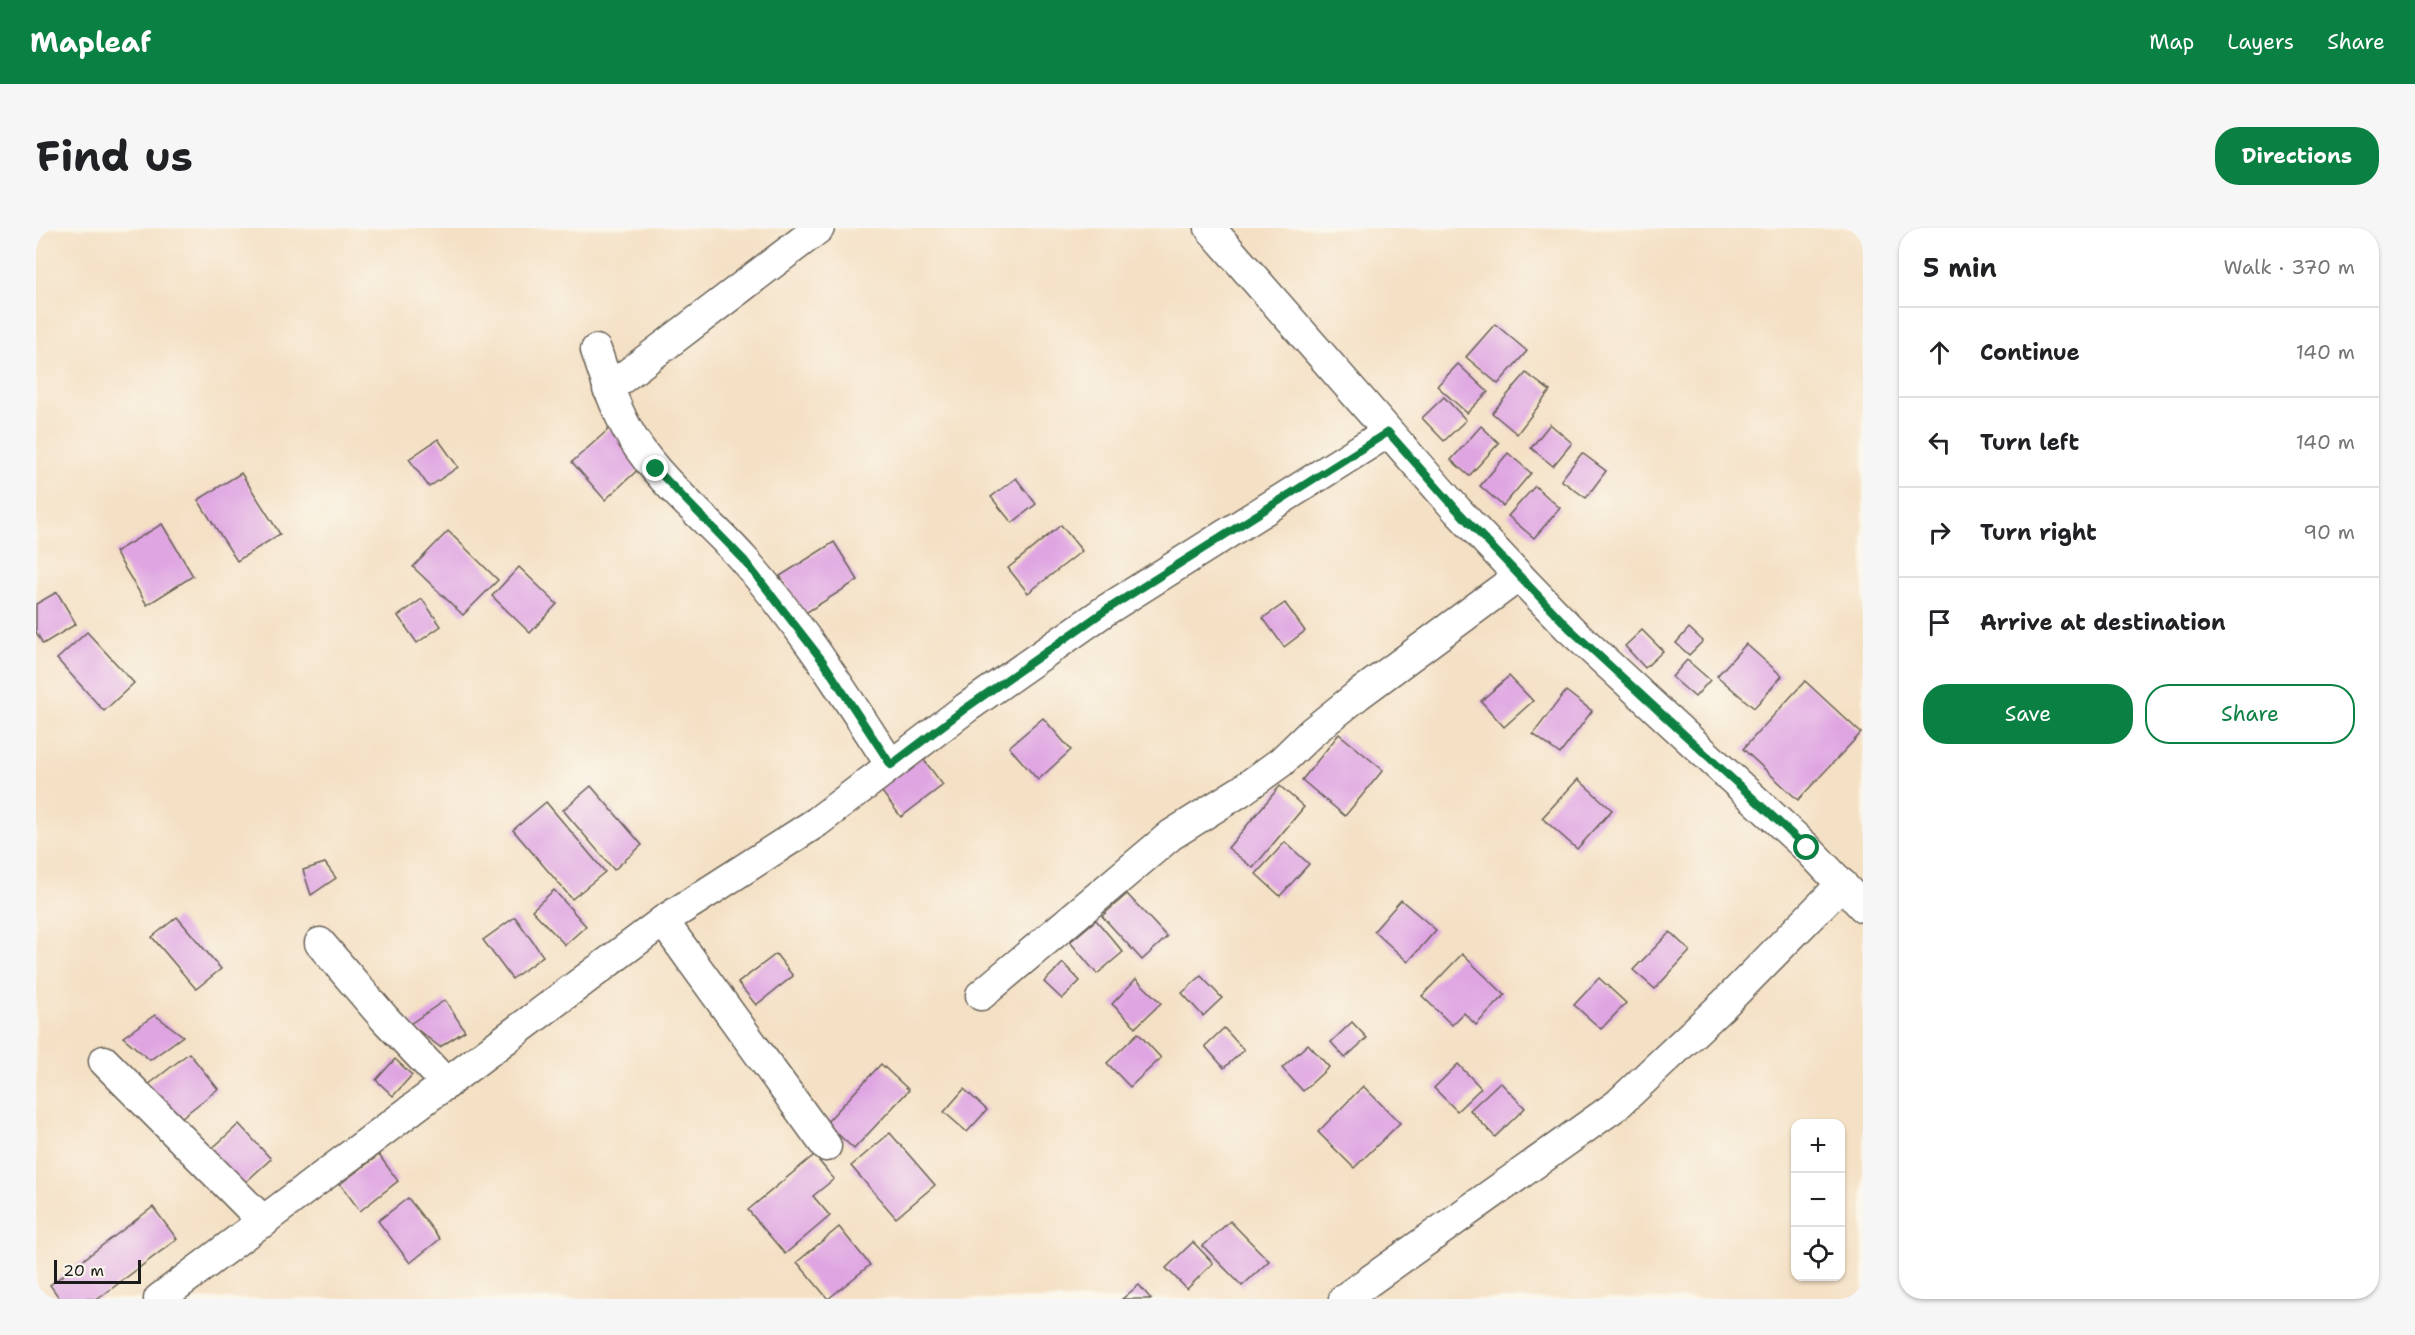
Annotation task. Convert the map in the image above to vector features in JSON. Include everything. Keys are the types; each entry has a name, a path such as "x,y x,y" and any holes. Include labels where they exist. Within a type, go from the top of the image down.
{"street":[{"path":"608,389 819,228"},
{"path":"1210,228 1388,432 1569,628 1807,848 1863,907"},
{"path":"596,350 608,389 633,439 656,469 744,560 822,660 891,765"},
{"path":"159,1299 663,921 817,822 966,708 1106,610 1388,432"},
{"path":"981,995 1171,835 1241,791 1281,762 1312,732 1358,694 1519,576"},
{"path":"1344,1299 1617,1105 1723,1005 1842,884"},
{"path":"663,921 826,1146"},
{"path":"320,942 385,1019 447,1084"},
{"path":"104,1061 264,1222"}],"building":[{"path":"1495,324 1527,351 1498,384 1466,357"},
{"path":"1458,364 1488,392 1467,413 1437,386"},
{"path":"1526,373 1550,391 1517,434 1492,413"},
{"path":"1444,397 1466,420 1444,441 1422,418"},
{"path":"1550,424 1572,443 1553,466 1531,448"},
{"path":"1481,426 1499,443 1469,476 1451,460"},
{"path":"610,428 643,465 605,500 572,462"},
{"path":"438,439 458,467 429,487 409,459"},
{"path":"1508,453 1531,473 1503,506 1480,486"},
{"path":"1582,453 1606,471 1586,498 1561,480"},
{"path":"241,473 280,534 237,561 198,500"},
{"path":"1016,478 1036,504 1012,523 991,497"},
{"path":"1535,486 1560,508 1534,538 1508,516"},
{"path":"162,524 193,576 147,605 115,552"},
{"path":"1061,525 1082,551 1028,593 1008,568"},
{"path":"448,531 498,580 463,615 413,567"},
{"path":"834,542 858,580 804,614 780,576"},
{"path":"519,567 557,604 530,633 492,596"},
{"path":"57,592 76,624 43,644 36,632 36,604"},
{"path":"422,599 441,626 417,643 398,616"},
{"path":"1285,603 1305,631 1284,647 1263,618"},
{"path":"1689,628 1703,641 1689,655 1676,643"},
{"path":"1642,630 1663,651 1645,668 1625,646"},
{"path":"87,632 134,683 104,711 57,659"},
{"path":"1746,644 1782,676 1754,708 1717,676"},
{"path":"1687,660 1710,680 1695,697 1672,677"},
{"path":"1509,676 1533,701 1504,727 1481,701"},
{"path":"1805,681 1861,733 1798,800 1743,749"},
{"path":"1566,691 1592,711 1560,754 1533,734"},
{"path":"1043,718 1071,750 1038,780 1009,747"},
{"path":"1339,734 1383,770 1345,816 1302,780"},
{"path":"921,756 943,785 901,817 879,788"},
{"path":"1578,779 1612,810 1577,849 1542,818"},
{"path":"591,786 642,845 614,870 563,810"},
{"path":"1280,786 1304,807 1253,868 1228,848"},
{"path":"546,802 605,872 572,899 513,830"},
{"path":"1285,842 1309,864 1280,896 1256,874"},
{"path":"325,863 336,878 311,895 303,870"},
{"path":"554,890 586,926 565,945 532,910"},
{"path":"1127,894 1167,937 1142,960 1102,916"},
{"path":"1401,900 1436,930 1408,962 1374,931"},
{"path":"177,917 221,969 196,989 152,937"},
{"path":"515,917 543,956 512,979 483,940"},
{"path":"1096,920 1123,952 1097,974 1070,942"},
{"path":"1670,932 1690,951 1655,989 1633,970"},
{"path":"776,954 793,976 756,1005 738,983"},
{"path":"1462,954 1505,995 1476,1025 1464,1013 1452,1025 1422,996"},
{"path":"1063,963 1080,981 1062,999 1044,982"},
{"path":"1201,976 1222,998 1203,1016 1182,993"},
{"path":"1599,978 1626,1003 1601,1029 1574,1005"},
{"path":"1136,979 1161,1003 1136,1027 1112,1004"},
{"path":"445,1000 465,1031 440,1047 410,1024"},
{"path":"155,1015 183,1036 150,1060 123,1037"},
{"path":"1352,1022 1367,1038 1345,1058 1331,1042"},
{"path":"1224,1028 1244,1050 1224,1068 1205,1046"},
{"path":"1138,1033 1161,1058 1130,1087 1107,1063"},
{"path":"1308,1044 1329,1067 1303,1091 1282,1068"},
{"path":"189,1053 218,1089 177,1121 148,1085"},
{"path":"395,1059 412,1075 393,1096 376,1080"},
{"path":"881,1064 909,1090 854,1149 826,1123"},
{"path":"1458,1064 1481,1088 1457,1111 1434,1088"},
{"path":"1500,1082 1525,1108 1495,1137 1470,1110"},
{"path":"1363,1086 1400,1123 1354,1168 1318,1132"},
{"path":"964,1089 987,1110 967,1132 944,1112"},
{"path":"239,1124 271,1159 238,1189 206,1154"},
{"path":"890,1133 935,1185 896,1218 851,1166"},
{"path":"379,1155 398,1181 360,1211 340,1184"},
{"path":"814,1155 834,1179 813,1196 830,1216 785,1254 748,1210"},
{"path":"408,1198 440,1239 410,1263 378,1221"},
{"path":"153,1207 177,1239 98,1299 60,1299 50,1285"},
{"path":"1230,1221 1269,1261 1242,1286 1203,1246"},
{"path":"839,1227 870,1265 828,1299 797,1262"},
{"path":"1193,1242 1213,1263 1187,1289 1166,1268"},
{"path":"1139,1285 1151,1299 1122,1299"}],"route":[{"path":"656,469 744,560 822,660 891,765 966,708 1106,610 1388,432 1457,510 1569,628 1807,848"}]}
